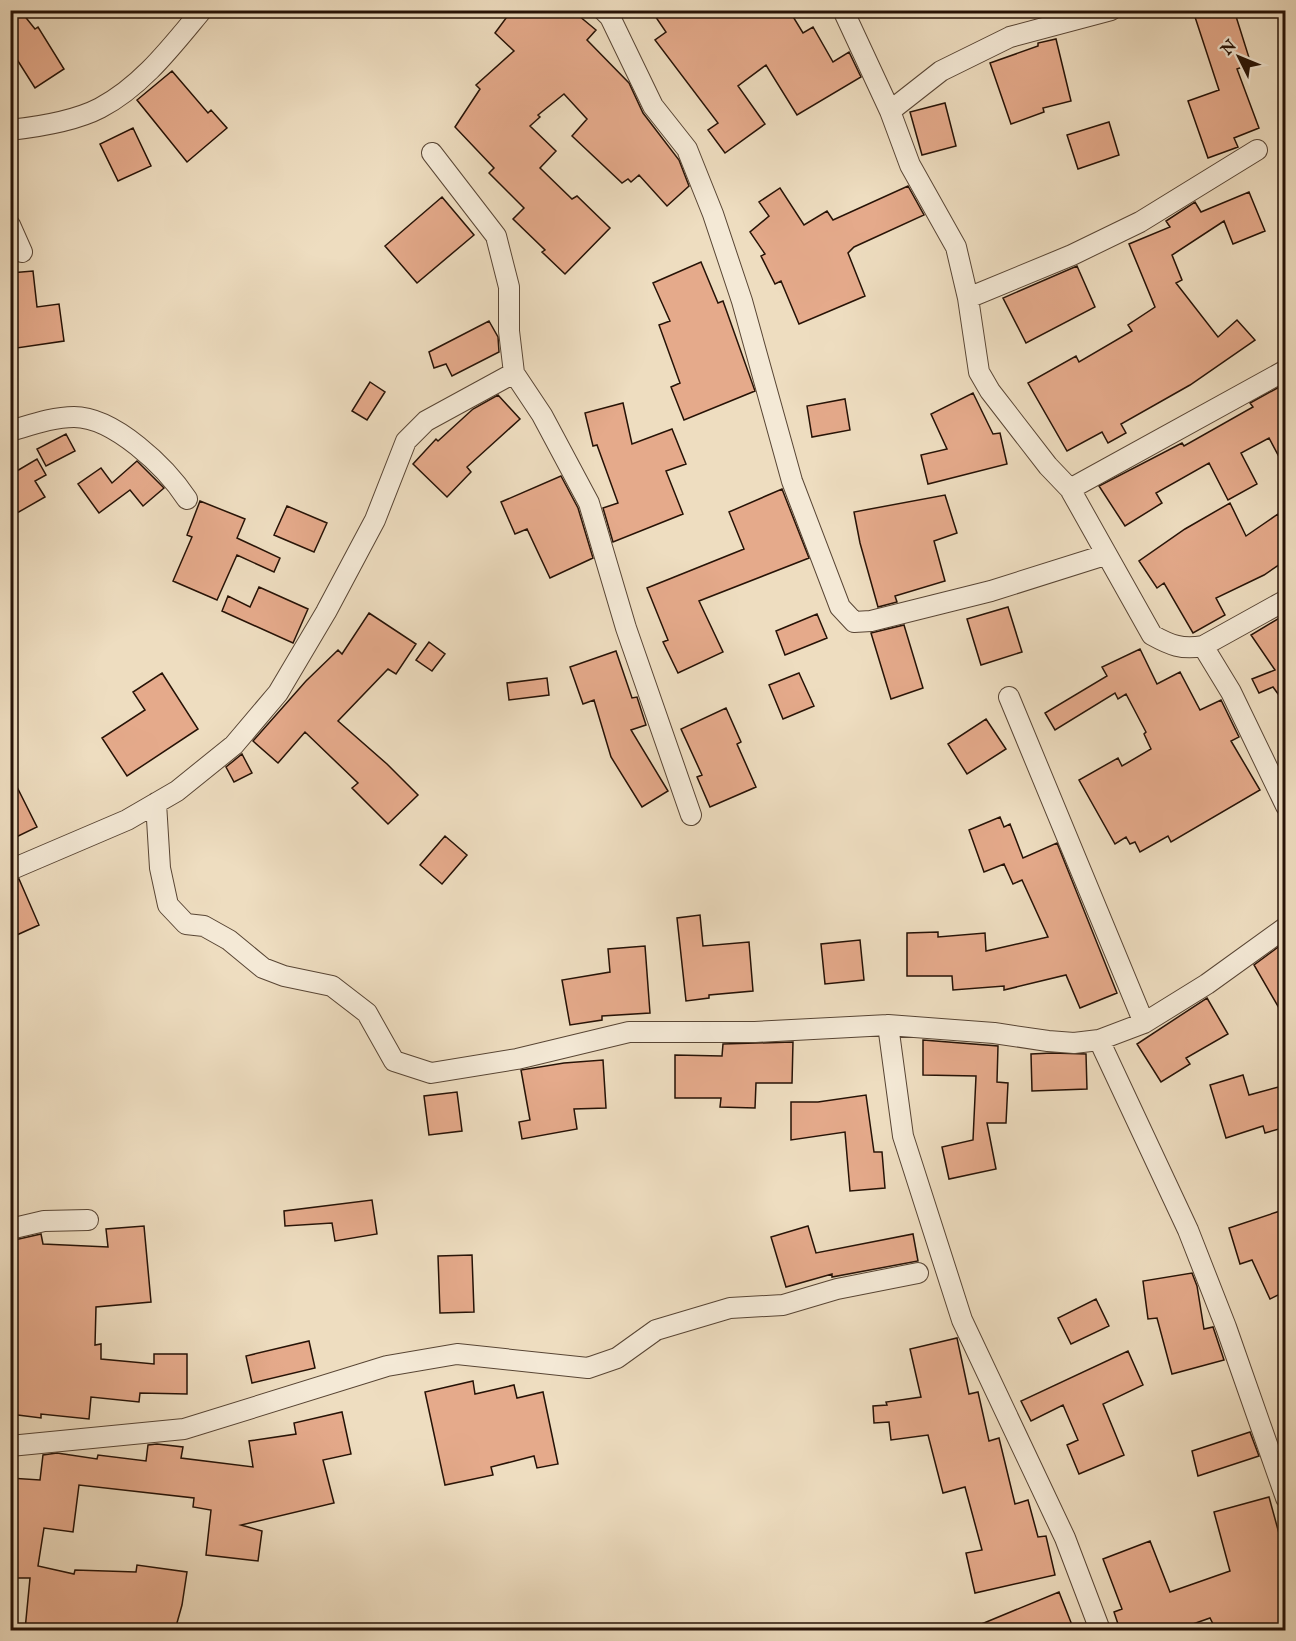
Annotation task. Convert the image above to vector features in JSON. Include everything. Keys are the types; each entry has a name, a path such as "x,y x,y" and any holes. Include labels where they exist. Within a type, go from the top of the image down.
{"street":[{"path":"10,130 40,127 99,109 150,71 202,10"},
{"path":"603,10 610,17 653,106 687,149 713,214 742,301 792,480 840,607 854,622 871,621 991,591 1105,555"},
{"path":"843,10 890,111 910,165 956,247 968,297 979,372 990,391 1048,466 1070,489 1105,555 1152,635 1171,646 1188,649 1203,646 1286,600"},
{"path":"890,111 941,71 1011,38 1110,10"},
{"path":"968,297 1072,255 1140,222 1257,150"},
{"path":"432,153 496,236 509,287 509,331 514,373 542,416 589,503 626,628 692,816"},
{"path":"10,225 22,252"},
{"path":"1070,489 1286,370"},
{"path":"10,870 127,820 177,791 234,745 278,693 326,612 375,520 406,441 426,421 514,373"},
{"path":"10,431 48,421 85,418 111,429 156,460 174,479 187,499"},
{"path":"1203,646 1231,692 1286,806"},
{"path":"1009,697 1144,1023"},
{"path":"156,803 160,868 168,905 186,924 204,926 229,940 263,968 284,976 332,986 367,1013 394,1061 431,1073 517,1059 629,1032 755,1032 888,1025 994,1033 1074,1043 1099,1040 1144,1023 1207,984 1286,927"},
{"path":"888,1025 903,1136 962,1320 1065,1538 1100,1630"},
{"path":"1099,1040 1188,1230 1226,1327 1286,1498"},
{"path":"10,1230 44,1221 88,1220"},
{"path":"10,1446 127,1437 184,1429 387,1366 457,1354 588,1368 617,1358 656,1330 730,1308 783,1305 837,1289 918,1273"}],"building":[{"path":"512,10 573,11 596,30 587,40 629,83 643,113 679,160 689,186 667,206 639,175 631,182 628,179 622,183 572,136 587,119 564,94 538,115 540,117 530,126 556,151 540,168 572,199 577,196 610,228 565,274 542,252 545,250 513,219 524,208 489,173 494,168 455,127 480,89 476,85 514,51 495,33"},
{"path":"651,10 789,10 803,33 813,27 833,62 849,52 861,77 797,115 766,65 738,86 765,124 725,153 708,130 718,123 655,40 666,32"},
{"path":"1215,10 1234,10 1251,64 1237,69 1259,128 1234,138 1238,147 1208,158 1188,101 1219,90 1195,17"},
{"path":"23,14 35,29 38,27 64,69 35,88 11,50 10,23"},
{"path":"1056,39 1071,101 1043,108 1044,112 1011,124 990,63 1038,46 1038,43"},
{"path":"172,71 208,113 211,110 227,128 187,162 137,100"},
{"path":"945,103 956,146 922,155 910,112"},
{"path":"1109,122 1119,155 1078,169 1067,135"},
{"path":"133,128 151,166 118,181 100,144"},
{"path":"908,186 924,215 854,247 848,253 865,296 799,324 781,281 775,284 761,256 765,254 750,232 769,216 759,202 780,188 804,225 827,211 833,220"},
{"path":"1249,192 1265,231 1233,244 1224,221 1172,255 1182,280 1176,283 1218,337 1237,320 1255,340 1190,385 1121,424 1126,433 1108,443 1102,432 1067,451 1028,383 1076,356 1079,362 1132,331 1128,325 1155,307 1129,244 1170,227 1166,221 1195,202 1201,212"},
{"path":"442,197 474,235 417,283 385,246"},
{"path":"701,262 718,303 723,301 755,391 684,420 671,387 680,383 659,325 670,321 653,283"},
{"path":"1077,266 1095,307 1026,343 1003,298"},
{"path":"33,271 37,307 59,304 64,341 10,349 10,273"},
{"path":"489,321 498,337 499,352 452,376 446,364 434,368 429,352"},
{"path":"370,382 385,392 367,420 352,411"},
{"path":"1281,386 1286,394 1286,470 1269,438 1241,453 1257,484 1228,500 1209,463 1156,493 1162,503 1125,526 1099,486 1182,443 1184,446 1253,407 1250,403"},
{"path":"973,393 993,434 1000,433 1007,464 928,484 921,455 947,449 931,414"},
{"path":"498,395 520,419 467,467 471,472 447,497 413,464 436,439 438,441 473,409"},
{"path":"845,399 850,430 812,437 807,406"},
{"path":"623,403 632,444 672,429 686,464 666,471 683,514 613,542 603,508 618,503 597,445 593,446 585,413"},
{"path":"66,434 75,451 46,466 37,449"},
{"path":"37,459 46,475 35,481 45,497 10,517 10,475"},
{"path":"137,461 164,488 143,506 130,490 99,513 78,484 101,468 112,483"},
{"path":"561,476 578,508 593,558 550,578 527,529 515,534 501,502"},
{"path":"782,489 809,558 699,601 723,652 678,673 663,642 668,640 647,588 744,549 729,512"},
{"path":"945,495 957,533 934,541 945,581 895,596 897,602 878,607 854,512"},
{"path":"200,501 245,519 237,538 280,558 274,572 237,555 217,600 173,581 192,537 187,535"},
{"path":"1230,503 1246,536 1278,514 1286,526 1286,560 1264,575 1216,598 1225,615 1193,633 1164,583 1157,588 1139,561 1185,529"},
{"path":"287,506 327,523 314,552 274,535"},
{"path":"259,587 308,609 293,643 222,611 228,596 250,607"},
{"path":"1008,607 1022,652 981,665 967,619"},
{"path":"369,613 416,644 396,674 388,669 338,721 418,795 388,824 352,788 358,783 305,732 278,763 253,741 306,681 338,650 342,654"},
{"path":"817,614 827,638 785,655 776,631"},
{"path":"1286,614 1286,705 1273,687 1259,693 1252,679 1275,670 1251,635"},
{"path":"904,625 923,688 891,699 871,633"},
{"path":"429,642 445,654 432,671 416,660"},
{"path":"1140,649 1157,684 1180,672 1200,710 1221,700 1239,737 1231,741 1260,790 1171,842 1168,836 1140,852 1135,842 1130,844 1126,837 1115,844 1079,780 1118,758 1122,766 1151,749 1144,734 1146,732 1126,694 1118,699 1115,693 1055,730 1045,713 1107,676 1102,667"},
{"path":"616,651 632,698 637,697 646,725 631,730 668,791 642,807 611,757 594,700 583,704 570,667"},
{"path":"162,673 198,729 127,776 102,738 145,710 133,692"},
{"path":"799,673 814,706 783,719 769,685"},
{"path":"547,678 549,695 509,700 507,683"},
{"path":"726,708 741,742 737,744 756,787 710,807 697,777 702,775 681,729"},
{"path":"986,719 1006,749 967,774 948,744"},
{"path":"242,754 252,773 234,782 226,767"},
{"path":"10,773 37,827 10,840"},
{"path":"1000,817 1004,827 1010,824 1023,858 1057,843 1117,993 1080,1008 1066,975 1004,990 1004,986 953,990 952,976 907,976 907,933 938,932 938,937 985,933 986,951 1048,937 1022,880 1013,884 1004,864 984,872 969,830"},
{"path":"445,836 467,855 442,884 420,865"},
{"path":"19,879 39,925 10,938 10,882"},
{"path":"700,915 703,946 749,942 753,991 709,995 709,998 686,1001 677,918"},
{"path":"860,940 864,980 825,984 821,944"},
{"path":"1286,942 1286,1020 1254,965"},
{"path":"645,946 650,1013 602,1016 602,1020 570,1025 562,980 610,972 608,949"},
{"path":"1207,998 1228,1034 1186,1058 1190,1064 1161,1082 1137,1044"},
{"path":"923,1040 998,1046 997,1082 1008,1083 1006,1123 987,1123 996,1169 949,1179 942,1147 973,1140 976,1076 923,1075"},
{"path":"793,1042 792,1083 756,1083 755,1108 720,1107 721,1098 675,1098 675,1055 722,1056 723,1044"},
{"path":"1031,1054 1086,1054 1087,1089 1032,1091"},
{"path":"603,1060 606,1108 574,1109 577,1129 522,1139 519,1122 530,1120 521,1070"},
{"path":"1243,1075 1249,1095 1286,1085 1286,1127 1265,1133 1263,1126 1226,1138 1210,1085"},
{"path":"457,1092 462,1131 429,1135 424,1096"},
{"path":"866,1095 874,1152 882,1152 885,1188 850,1191 845,1132 791,1140 791,1102 818,1102"},
{"path":"372,1200 377,1234 335,1241 332,1223 285,1226 284,1211"},
{"path":"1280,1211 1286,1227 1286,1291 1270,1299 1252,1260 1240,1264 1229,1228"},
{"path":"144,1226 151,1302 96,1307 95,1345 101,1344 101,1359 154,1364 154,1354 187,1354 187,1394 140,1393 139,1402 91,1397 89,1419 41,1414 41,1418 10,1414 10,1335 14,1335 13,1296 16,1296 10,1265 10,1241 41,1234 43,1244 108,1247 106,1229"},
{"path":"808,1226 816,1253 913,1234 918,1261 832,1277 832,1274 786,1287 771,1237"},
{"path":"472,1255 474,1312 440,1313 438,1256"},
{"path":"1192,1273 1197,1286 1204,1329 1213,1327 1224,1360 1172,1374 1157,1318 1148,1319 1143,1281"},
{"path":"1096,1299 1109,1326 1071,1344 1058,1318"},
{"path":"957,1338 969,1394 978,1392 989,1441 999,1438 1015,1504 1028,1500 1038,1537 1046,1536 1055,1575 975,1593 966,1553 982,1550 965,1487 943,1493 928,1435 891,1440 889,1422 874,1423 873,1406 921,1397 910,1349"},
{"path":"309,1341 315,1368 252,1383 246,1356"},
{"path":"1128,1351 1143,1385 1103,1404 1124,1455 1079,1474 1067,1445 1078,1440 1063,1405 1031,1421 1021,1401"},
{"path":"473,1381 475,1394 514,1385 517,1398 543,1392 558,1464 537,1468 534,1456 491,1467 493,1475 445,1485 425,1392"},
{"path":"342,1412 351,1454 323,1460 334,1503 241,1525 262,1531 258,1561 206,1555 211,1510 193,1507 194,1498 79,1485 73,1532 44,1528 38,1566 74,1574 75,1570 136,1572 137,1565 187,1572 175,1630 25,1630 30,1578 10,1578 10,1478 40,1480 43,1455 57,1453 97,1459 98,1455 146,1461 148,1445 157,1444 183,1447 181,1458 253,1467 249,1441 296,1434 294,1423"},
{"path":"1250,1432 1259,1456 1198,1476 1192,1451"},
{"path":"1269,1497 1286,1559 1286,1630 1216,1630 1210,1618 1176,1630 1120,1630 1114,1612 1122,1609 1103,1559 1150,1541 1170,1592 1230,1571 1214,1512"},
{"path":"1059,1592 1072,1625 1059,1630 967,1630"}]}
